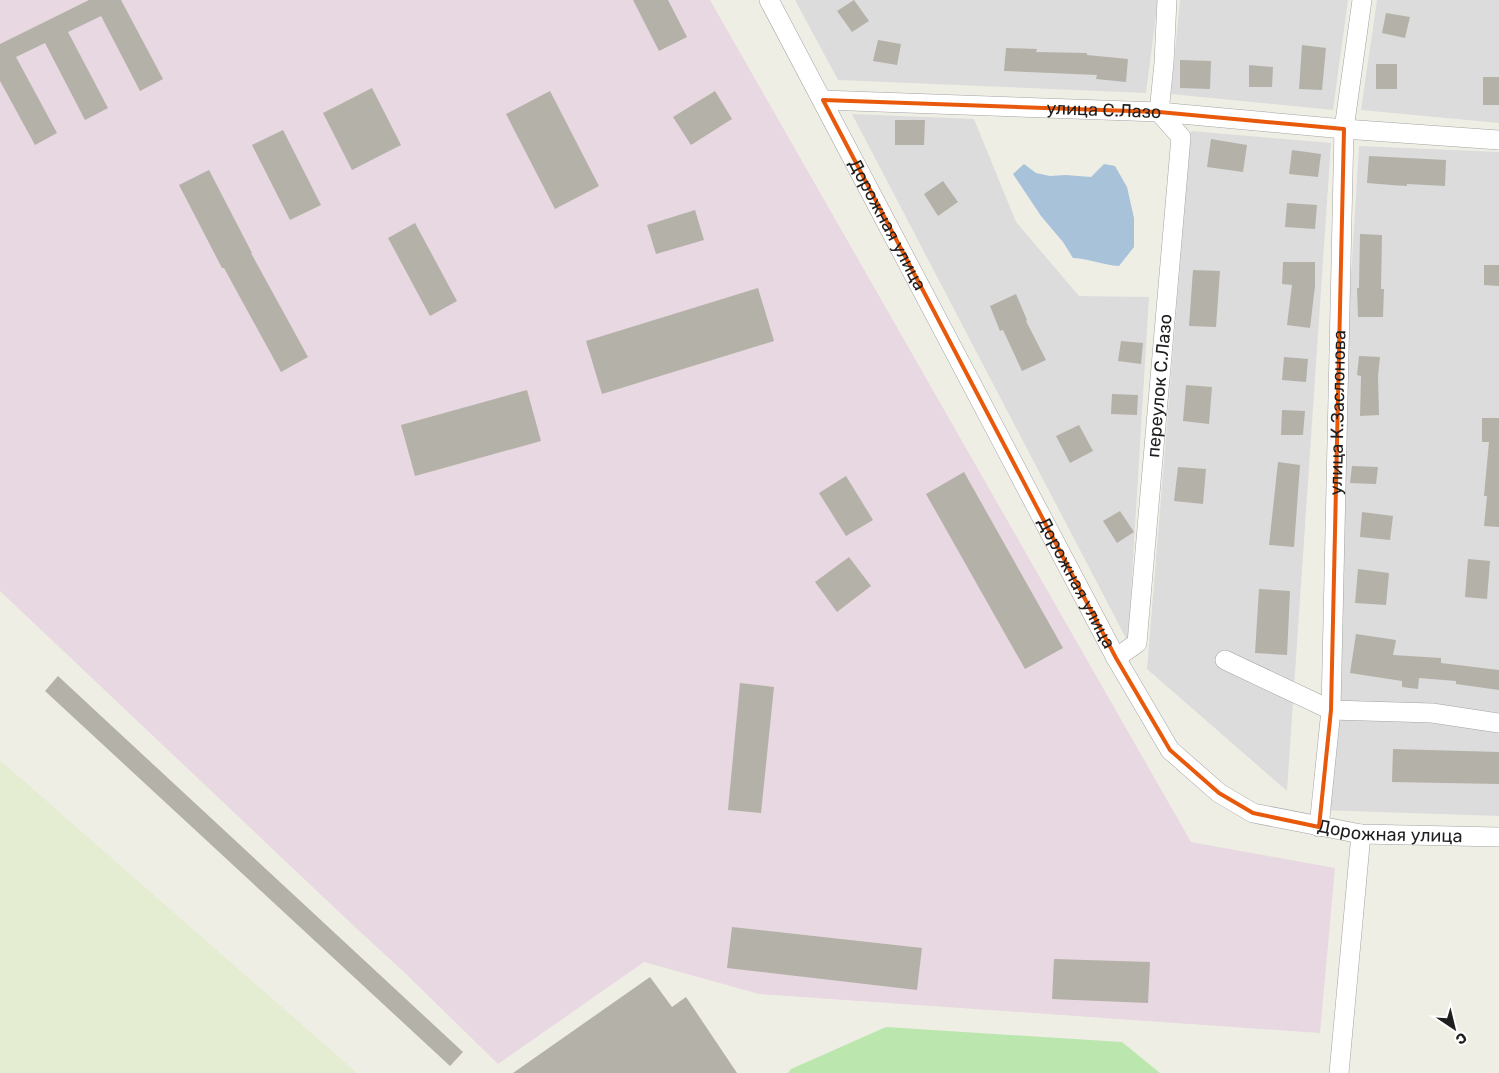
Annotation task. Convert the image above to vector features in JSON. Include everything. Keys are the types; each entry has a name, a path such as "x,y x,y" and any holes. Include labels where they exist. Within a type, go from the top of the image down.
{"street":[{"path":"769,0 823,100"},
{"path":"1159,112 1167,0"},
{"name":"улица К.Заслонова","path":"1319,827 1331,710 1344,129 1362,0"},
{"name":"улица С.Лазо","path":"823,100 1159,112 1344,129 1499,140"},
{"name":"Дорожная улица","path":"823,100 1116,658 1170,750 1219,793 1253,813 1361,834 1499,837"},
{"name":"переулок С.Лазо","path":"1116,658 1137,643 1180,147 1180,137 1159,112"},
{"path":"1225,660 1331,710 1432,713 1499,723"},
{"path":"1339,1073 1361,834"}],"highlighted area":[{"path":"823,100 1159,112 1344,129 1331,710 1319,827 1253,813 1219,793 1170,750 1116,658"}],"shaded area":[{"path":"0,0 710,0 1191,842 1335,868 1320,1033 759,994 644,962 498,1064 406,974 0,591"},
{"path":"795,0 1158,0 1146,93 838,80"},
{"path":"1180,0 1348,0 1333,110 1171,94"},
{"path":"1377,0 1499,0 1499,123 1361,110"},
{"path":"852,114 974,119 1016,222 1079,296 1149,297 1128,642"},
{"path":"1191,131 1331,143 1287,791 1147,669"},
{"path":"1359,146 1499,152 1499,816 1318,810"}],"green space":[{"path":"0,760 357,1073 0,1073"},
{"path":"886,1027 1122,1042 1160,1073 788,1073 791,1069"}],"water":[{"path":"1024,164 1036,173 1050,176 1091,177 1104,164 1115,166 1127,187 1134,218 1134,247 1119,266 1073,258 1063,242 1041,216 1013,174"}],"building":[{"path":"89,0 121,0 163,79 140,91 101,16 68,32 108,108 85,120 45,43 16,57 57,133 35,145 0,81 0,44"},
{"path":"633,0 668,0 687,37 659,51"},
{"path":"854,0 869,21 852,32 837,11"},
{"path":"1386,13 1410,17 1405,38 1382,33"},
{"path":"878,40 901,44 897,65 873,61"},
{"path":"1302,45 1326,48 1322,90 1299,89"},
{"path":"1006,48 1037,49 1036,52 1087,53 1087,55 1128,59 1126,82 1096,79 1097,75 1004,71"},
{"path":"1180,60 1211,61 1210,89 1180,88"},
{"path":"1376,64 1397,64 1397,89 1376,89"},
{"path":"1249,65 1273,67 1272,87 1249,87"},
{"path":"1483,77 1499,77 1499,105 1483,105"},
{"path":"372,88 401,145 352,170 323,113"},
{"path":"550,91 599,186 555,209 506,114"},
{"path":"715,91 732,119 691,145 673,117"},
{"path":"895,120 925,120 924,145 895,145"},
{"path":"283,130 321,205 290,220 252,145"},
{"path":"1211,139 1247,145 1243,172 1207,167"},
{"path":"1292,150 1321,154 1318,177 1289,174"},
{"path":"1369,156 1446,160 1445,186 1367,183"},
{"path":"209,170 251,253 308,357 281,372 224,268 222,268 179,185"},
{"path":"943,181 958,202 938,216 924,194"},
{"path":"1287,203 1317,205 1315,229 1285,227"},
{"path":"695,210 704,240 656,254 647,225"},
{"path":"415,223 457,301 430,316 388,238"},
{"path":"1360,234 1382,235 1381,289 1384,289 1383,317 1358,317 1357,288 1359,288"},
{"path":"1283,262 1315,262 1315,286 1310,328 1287,325 1292,285 1282,284"},
{"path":"1484,265 1499,265 1499,286 1484,285"},
{"path":"1193,270 1220,271 1216,327 1189,326"},
{"path":"758,288 774,341 602,394 586,341"},
{"path":"1016,294 1026,321 1046,360 1022,371 1003,330 1000,331 990,306"},
{"path":"1121,341 1143,343 1141,364 1118,361"},
{"path":"1359,356 1380,357 1378,376 1379,415 1360,416 1361,376 1357,375"},
{"path":"1284,357 1308,359 1306,382 1282,380"},
{"path":"1186,385 1212,387 1209,424 1183,421"},
{"path":"527,390 541,441 415,476 401,425"},
{"path":"1112,394 1138,395 1137,415 1111,414"},
{"path":"1282,410 1305,411 1303,435 1281,435"},
{"path":"1482,418 1499,418 1499,527 1484,526 1487,496 1484,496 1489,442 1482,442"},
{"path":"1079,425 1093,451 1070,463 1056,436"},
{"path":"1278,462 1300,465 1294,547 1269,545"},
{"path":"1352,466 1378,467 1376,484 1350,483"},
{"path":"1178,467 1206,469 1203,504 1174,501"},
{"path":"964,472 1063,648 1025,669 926,494"},
{"path":"846,476 873,520 846,536 819,493"},
{"path":"1120,511 1134,532 1117,543 1103,521"},
{"path":"1362,512 1393,516 1390,540 1360,537"},
{"path":"849,557 871,586 837,612 815,582"},
{"path":"1468,559 1490,561 1487,599 1465,597"},
{"path":"1358,569 1389,573 1386,605 1355,603"},
{"path":"1259,589 1290,591 1287,655 1255,653"},
{"path":"1356,634 1396,640 1393,655 1441,658 1441,663 1499,670 1499,690 1456,684 1456,681 1419,678 1418,689 1402,687 1402,681 1350,673"},
{"path":"58,676 463,1052 450,1066 45,691"},
{"path":"740,683 774,687 761,813 728,810"},
{"path":"1393,749 1499,752 1499,784 1392,782"},
{"path":"732,927 922,948 917,990 727,968"},
{"path":"1054,959 1150,962 1148,1003 1052,999"},
{"path":"650,977 672,1007 686,997 737,1073 513,1073"}]}
